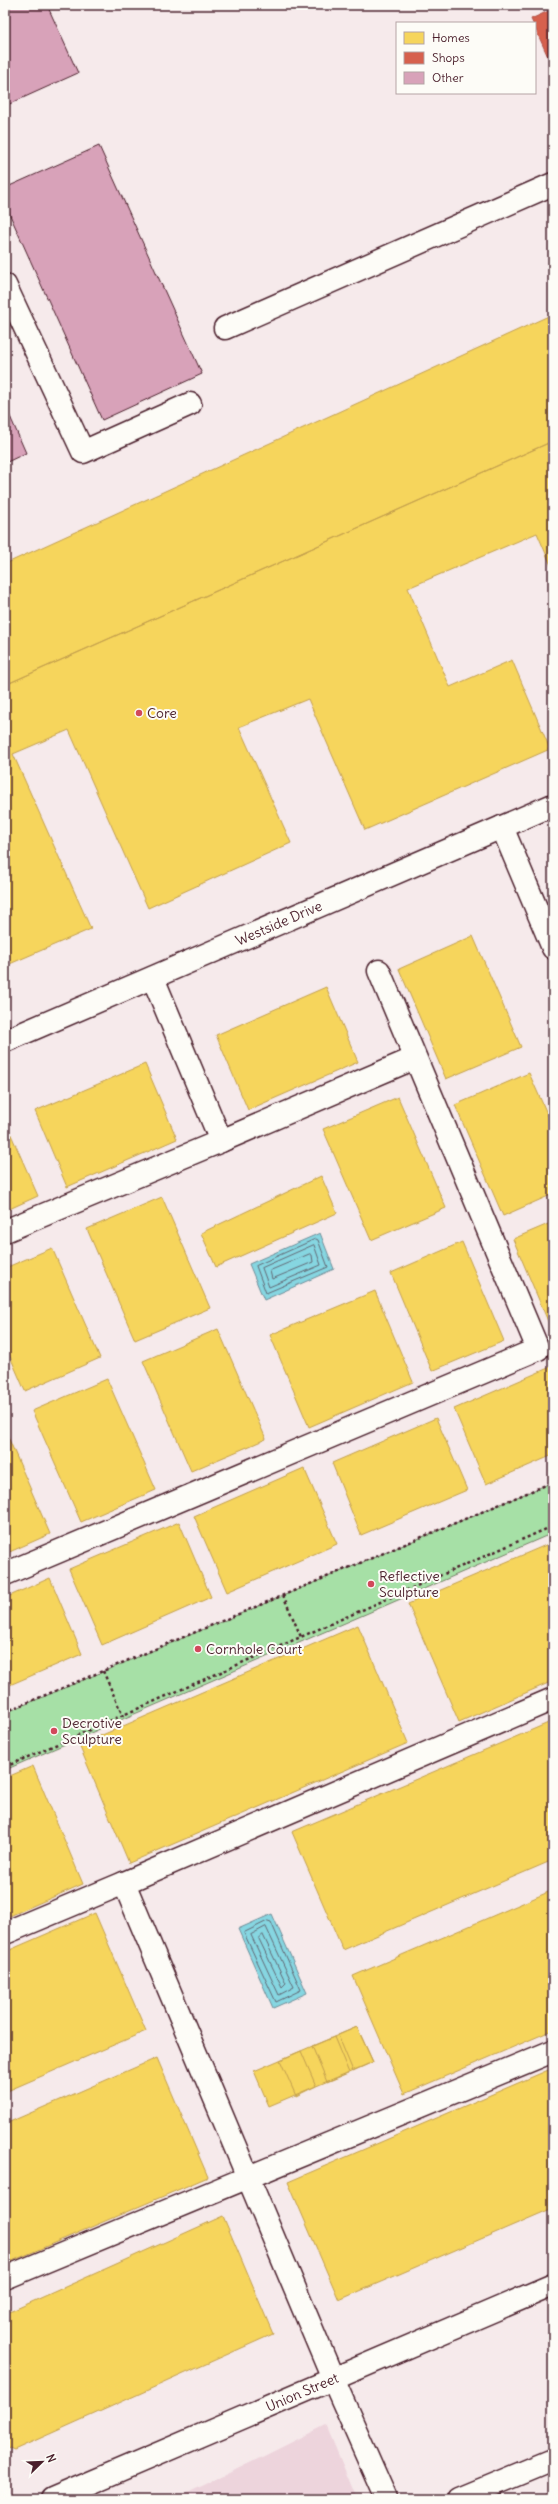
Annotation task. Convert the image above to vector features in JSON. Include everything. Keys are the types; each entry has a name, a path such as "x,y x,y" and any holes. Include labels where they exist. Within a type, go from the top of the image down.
{"street":[{"path":"225,328 553,184"},
{"path":"5,285 83,452 190,404"},
{"name":"Westside Drive","path":"5,1041 553,805"},
{"path":"502,827 553,948"},
{"path":"5,1574 538,1349 378,971"},
{"path":"153,978 221,1141"},
{"path":"5,1231 415,1058"},
{"path":"5,1933 553,1698"},
{"path":"124,1883 332,2379 386,2499"},
{"path":"5,2278 553,2051"},
{"name":"Union Street","path":"52,2499 553,2285"},
{"path":"459,2499 553,2460"}],"path":[{"path":"5,1712 553,1482"},
{"path":"5,1767 301,1637 451,1569 553,1526"},
{"path":"283,1595 301,1637"},
{"path":"103,1671 123,1716"}],"shaded area":[{"path":"326,2425 357,2499 175,2499 260,2458"}],"green space":[{"path":"553,1482 553,1533 5,1770 5,1713"}],"water":[{"path":"320,1233 334,1269 264,1300 249,1264"},
{"path":"272,1914 307,1993 273,2008 238,1929"}],"building: Homes":[{"path":"553,314 553,441 5,685 5,564"},
{"name":"Core","path":"553,441 553,570 537,533 408,588 450,687 512,660 550,749 365,830 308,699 239,727 291,843 148,908 69,730 13,754 91,929 5,966 5,685"},
{"path":"473,936 521,1047 446,1079 399,969"},
{"path":"326,987 358,1062 248,1110 216,1035"},
{"path":"145,1064 177,1139 67,1187 35,1111"},
{"path":"529,1073 553,1127 553,1194 503,1216 455,1105"},
{"path":"398,1097 446,1208 371,1240 323,1129"},
{"path":"5,1121 38,1196 5,1211"},
{"path":"321,1176 337,1213 216,1267 201,1233"},
{"path":"162,1197 210,1308 135,1340 87,1229"},
{"path":"553,1222 553,1333 513,1239"},
{"path":"462,1242 504,1341 432,1371 391,1273"},
{"path":"52,1248 100,1358 25,1391 5,1345 5,1268"},
{"path":"375,1291 413,1382 309,1427 270,1335"},
{"path":"218,1329 266,1439 191,1471 143,1361"},
{"path":"553,1366 553,1455 486,1484 454,1409"},
{"path":"107,1379 156,1490 81,1522 32,1411"},
{"path":"436,1418 467,1490 361,1535 332,1463"},
{"path":"5,1430 50,1534 5,1554"},
{"path":"304,1468 337,1544 227,1592 194,1516"},
{"path":"179,1522 211,1597 102,1645 69,1569"},
{"path":"553,1542 553,1681 459,1722 408,1604"},
{"path":"50,1578 82,1654 5,1687 5,1598"},
{"path":"358,1625 408,1743 129,1863 79,1745"},
{"path":"553,1721 553,1860 343,1950 292,1832"},
{"path":"33,1766 83,1884 5,1918 5,1778"},
{"path":"553,1890 553,2030 404,2094 353,1976"},
{"path":"95,1913 146,2031 5,2092 5,1952"},
{"path":"357,2027 373,2062 353,2071 338,2035"},
{"path":"357,2027 373,2062 269,2106 254,2071"},
{"path":"334,2037 349,2073 327,2082 312,2046"},
{"path":"301,2051 316,2086 296,2096 280,2060"},
{"path":"157,2058 208,2177 5,2264 5,2124"},
{"path":"553,2068 553,2208 339,2300 288,2182"},
{"path":"223,2216 273,2334 14,2450 5,2446 5,2314"}],"building: Shops":[{"path":"553,9 553,68 536,30 536,22 532,22 531,19"}],"building: Other":[{"path":"5,5 47,5 78,73 5,106"},
{"path":"99,146 202,374 102,420 5,204 5,188"},
{"path":"5,405 26,453 5,463"}],"place":[{"name":"Core","path":"139,713"},
{"name":"Reflective Sculpture","path":"371,1584"},
{"name":"Cornhole Court","path":"198,1649"},
{"name":"Decrotive Sculpture","path":"54,1731"}]}
